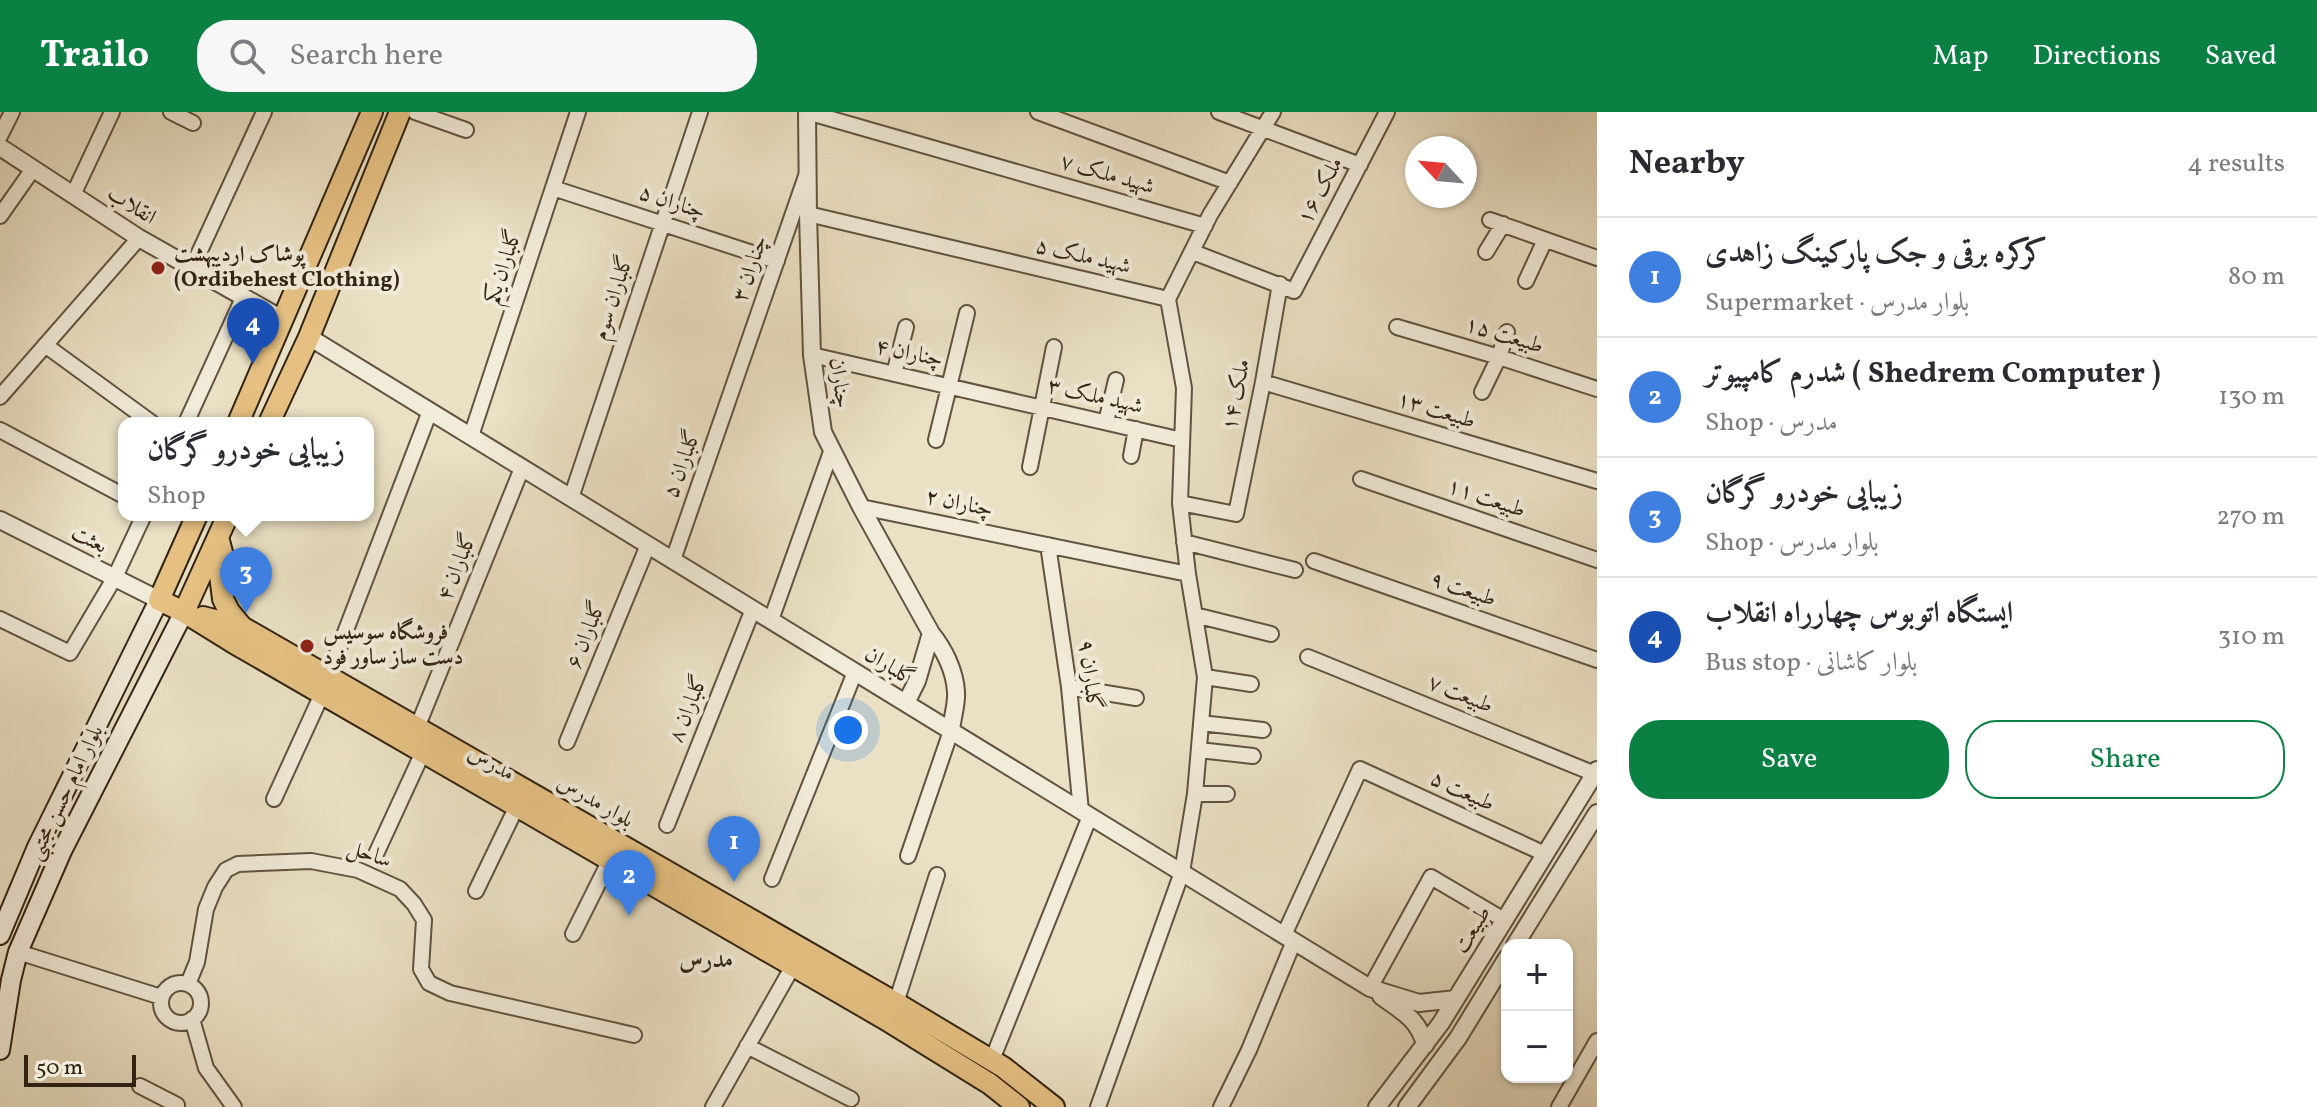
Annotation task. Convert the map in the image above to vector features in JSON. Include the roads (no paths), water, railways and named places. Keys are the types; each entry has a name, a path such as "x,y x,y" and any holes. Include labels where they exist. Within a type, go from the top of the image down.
{"main road":[{"path":"241,417 372,112"},
{"path":"272,417 309,337 400,112"},
{"path":"284,320 309,337"},
{"path":"194,521 159,600 184,612 225,521"},
{"path":"218,537 223,556 220,575 223,599 242,627"},
{"name":"بلوار امام حسن مجتبی","path":"0,935 37,847 159,600"},
{"name":"مدرس","path":"184,612 325,685 423,752 610,860 731,919 793,966 990,1084 1019,1107"},
{"name":"بلوار مدرس","path":"184,612 242,627 325,685 417,728 731,919 896,1003 992,1060 1054,1107"},
{"name":"بلوار امام حسن مجتبی","path":"0,1050 18,952 62,851 184,612"},
{"path":"88,745 111,755"}],"street":[{"path":"0,136 12,112"},
{"path":"73,195 112,112"},
{"path":"171,112 193,123"},
{"path":"192,268 264,112"},
{"path":"415,112 466,130"},
{"name":"گلباران یکم","path":"471,436 578,112"},
{"name":"گلباران سوم","path":"571,498 700,112"},
{"name":"شهید ملک ۷","path":"807,112 1205,226"},
{"name":"چناران","path":"807,112 812,355 823,432 861,507 931,633 942,647 956,692 951,731"},
{"path":"1038,112 1230,183"},
{"path":"1219,112 1360,165"},
{"path":"1098,1107 1182,872 1199,750 1205,677 1180,503 1184,388 1168,299 1205,226 1273,112"},
{"name":"ملک ۱۶","path":"1287,287 1360,165 1387,112"},
{"name":"انقلاب","path":"0,147 139,238 284,320"},
{"name":"چناران ۳","path":"736,383 809,168"},
{"path":"0,216 33,169"},
{"name":"۵ چناران","path":"553,188 777,261"},
{"name":"شهید ملک ۵","path":"808,214 1168,299"},
{"path":"1486,252 1497,222 1597,258"},
{"path":"0,397 139,238"},
{"path":"1526,281 1545,240"},
{"path":"1193,252 1287,287"},
{"name":"ملک ۱۴","path":"1180,503 1236,514 1263,382 1287,287"},
{"path":"189,417 244,296"},
{"path":"936,440 967,313"},
{"path":"894,374 906,327"},
{"name":"طبیعت ۱۵","path":"1397,327 1596,387"},
{"path":"1482,392 1507,332"},
{"name":"گلباران","path":"309,337 1370,988 1419,1003 1456,999"},
{"path":"45,345 144,417"},
{"path":"1030,467 1054,347"},
{"name":"۴ چناران","path":"812,355 997,397"},
{"path":"1106,422 1116,380"},
{"name":"طبیعت ۱۳","path":"1263,382 1597,481"},
{"name":"گلباران ۵","path":"673,560 736,383"},
{"name":"۳ شهید ملک","path":"997,397 1182,440"},
{"path":"274,799 325,685 430,411"},
{"path":"1131,456 1136,429"},
{"path":"0,430 118,493"},
{"path":"771,620 832,449"},
{"name":"گلباران ۴","path":"417,728 522,468"},
{"name":"طبیعت ۱۱","path":"1361,479 1597,560"},
{"name":"۲ چناران","path":"861,507 1188,574"},
{"name":"بعثت","path":"0,520 159,600"},
{"path":"0,619 70,653 115,577 141,521"},
{"path":"1184,542 1295,570"},
{"name":"گلباران ۶","path":"567,742 648,545"},
{"name":"۹ گلباران","path":"1048,545 1085,813"},
{"name":"طبیعت ۹","path":"1314,561 1597,660"},
{"name":"گلباران ۸","path":"667,825 753,609"},
{"path":"1195,615 1271,634"},
{"path":"906,703 917,681 931,633"},
{"name":"طبیعت ۷","path":"1308,657 1596,772"},
{"path":"772,879 855,672"},
{"path":"1205,677 1251,684"},
{"path":"1069,687 1136,698"},
{"path":"1201,723 1263,730"},
{"path":"908,856 951,731"},
{"path":"1199,750 1253,756"},
{"path":"376,854 423,752"},
{"name":"۵ طبیعت","path":"1289,938 1360,769 1545,854"},
{"name":"طبیعت","path":"1377,1107 1456,999 1596,772"},
{"path":"1195,794 1227,794"},
{"path":"476,891 517,806"},
{"path":"992,1060 1043,934 1085,813"},
{"name":"طبیعت","path":"1519,939 1597,813"},
{"path":"1555,838 1575,848"},
{"path":"573,934 610,860"},
{"name":"ساحل","path":"188,984 197,962 206,909 226,870 238,864 311,861 358,870 400,889 424,920 421,969 429,983 450,993 634,1035"},
{"path":"896,1003 937,875"},
{"path":"1425,1045 1422,1030 1370,988 1431,877 1501,926 1512,939"},
{"path":"1221,1107 1249,1050 1289,938"},
{"path":"18,952 161,997"},
{"path":"714,1107 793,966"},
{"name":"طبیعت","path":"1407,1107 1458,1038 1501,968"},
{"path":"173,984 188,984 197,991 200,1007 192,1019 181,1023 168,1018 161,1006 161,997 173,984"},
{"path":"192,1019 206,1068 234,1107"},
{"path":"1559,1107 1597,1041"},
{"path":"747,1046 851,1099"},
{"path":"140,1086 177,1106"}],"place":[{"name":"پوشاک اردیبهشت (Ordibehest Clothing)","path":"158,268"},
{"name":"ایستگاه اتوبوس چهارراه انقلاب","path":"253,364"},
{"name":"زیبایی خودرو گرگان","path":"246,613"},
{"name":"فروشگاه سوسیس دست ساز ساور فود","path":"307,646"},
{"name":"کرکره برقی و جک پارکینگ زاهدی","path":"734,882"},
{"name":"شدرم کامپیوتر ( Shedrem Computer )","path":"629,916"}],"district":[{"name":"مدرس","path":"706,961"}]}
